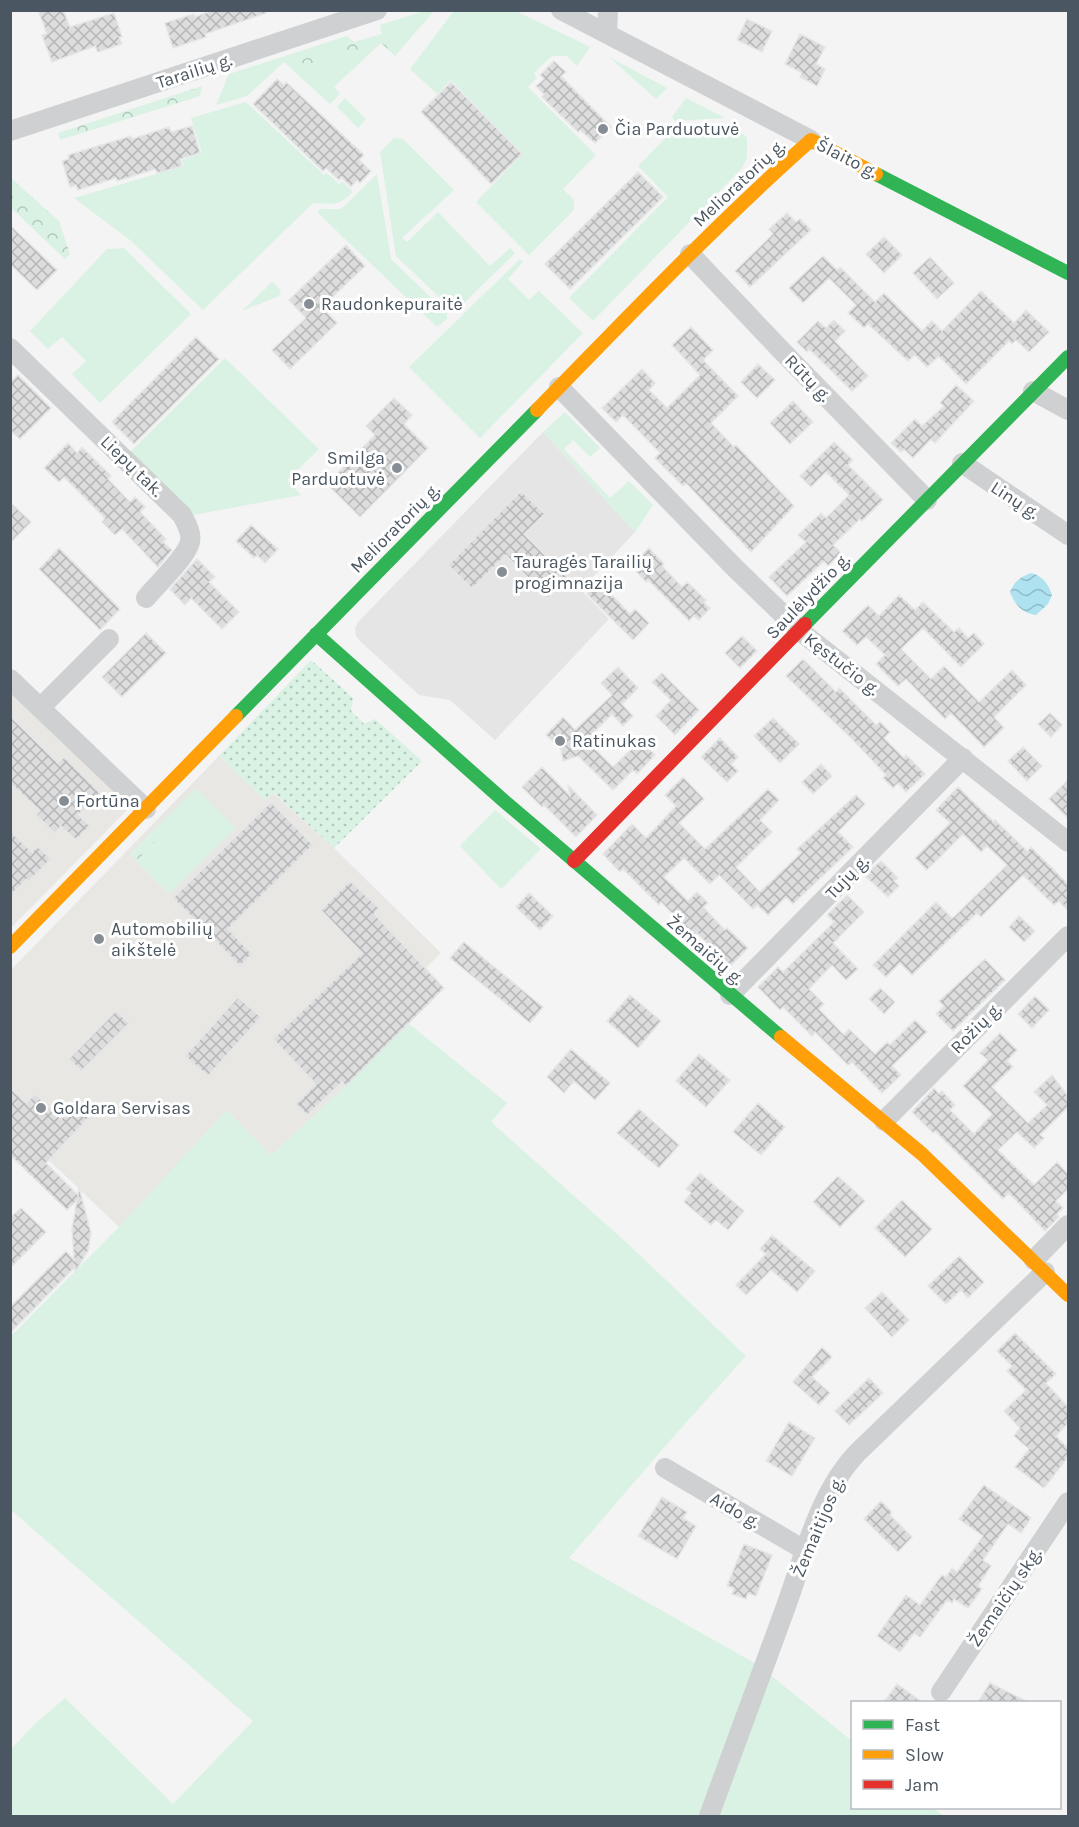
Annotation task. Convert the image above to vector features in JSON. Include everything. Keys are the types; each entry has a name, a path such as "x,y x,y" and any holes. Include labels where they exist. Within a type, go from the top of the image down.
{"street":[{"name":"Tarailių g.","path":"10,131 377,10"},
{"name":"Šlaito g.","path":"561,10 1068,273"},
{"path":"607,34 608,10"},
{"name":"Melioratorių g.","path":"10,947 690,254 768,178 811,140"},
{"name":"Rūtų g.","path":"690,254 927,500"},
{"name":"Liepų tak.","path":"10,348 182,515 189,527 190,541 185,551 146,598"},
{"name":"Saulėlydžio g.","path":"574,861 1068,357"},
{"name":"Kęstučio g.","path":"559,387 734,567 800,631 1068,842"},
{"path":"1033,391 1068,410"},
{"name":"Linų g.","path":"962,464 1068,535"},
{"name":"Žemaičių g.","path":"316,634 457,761 730,995 922,1154 1068,1295"},
{"path":"40,708 109,639"},
{"path":"10,680 146,809"},
{"name":"Tujų g.","path":"730,995 963,758"},
{"name":"Rožių g.","path":"884,1121 1068,936"},
{"name":"Žemaitijos g.","path":"709,1816 806,1551 833,1485 846,1465 1040,1266 1068,1226"},
{"name":"Aido g.","path":"665,1468 806,1551"},
{"name":"Žemaičių skg.","path":"941,1692 1068,1502"}],"shaded area":[{"name":"Tauragės Tarailių progimnazija","path":"543,432 635,532 581,590 609,619 495,740 450,700 419,695 360,641 355,629 358,622"},
{"path":"10,679 137,800 10,929"},
{"path":"219,756 265,800 273,793 334,848 441,953 426,968 444,988 346,1086 271,1156 227,1111 119,1227 11,1124 10,971"}],"green space":[{"path":"424,11 434,11 395,56 381,43 334,87 340,94 330,104 284,62 247,96 216,105 229,74 347,36 354,42 382,34 380,25"},
{"path":"454,11 516,11 590,47 577,66 567,56 552,56 534,73 537,78 528,87 596,155 563,189 574,200 574,210 529,255 476,202 523,154 451,80 437,94 410,69"},
{"path":"385,34 396,44 389,50 381,43 298,70 291,63"},
{"path":"609,57 667,88 656,99"},
{"path":"202,86 200,96 60,140 58,133"},
{"path":"345,98 366,119 358,128 337,107"},
{"path":"686,98 725,118 675,121 672,117"},
{"path":"246,102 324,175 327,173 339,184 342,181 353,192 335,204 313,203 203,310 130,240 74,198 184,166 182,160 202,153 191,118"},
{"path":"732,123 747,138 747,158 742,168 593,321 569,298 668,197 638,166 676,127"},
{"path":"394,138 403,139 454,190 402,238 407,242 438,212 490,266 510,248 515,253 455,312 396,256 380,152"},
{"path":"377,174 391,259 447,313 447,319 437,327 317,212 321,209 341,209"},
{"path":"11,178 59,221 70,254 65,259 11,208"},
{"path":"124,248 191,314 100,403 72,374 86,361 62,337 48,349 30,331 107,249"},
{"path":"520,259 523,262 508,279 529,300 539,291 583,333 480,438 409,367"},
{"path":"272,282 281,290 279,296 242,311"},
{"path":"225,358 319,449 287,480 301,495 188,516 127,455"},
{"path":"565,412 600,448 590,457 573,440 564,449 610,498 629,481 653,505 635,532 543,432"},
{"path":"311,660 353,698 351,711 364,724 375,719 422,761 334,848 274,793 265,800 219,756"},
{"path":"196,788 236,828 169,894 136,861 190,806 184,800"},
{"path":"184,800 190,806 136,861 130,854"},
{"path":"495,810 541,849 501,889 460,846"},
{"path":"408,1023 507,1103 491,1122 627,1243 746,1356 569,1558 758,1665 851,1740 851,1809 934,1809 944,1816 11,1816 11,1749 65,1698 173,1804 253,1721 11,1510 11,1336 119,1227 227,1110 271,1155 346,1086"}],"water":[{"path":"1031,573 1044,581 1052,595 1048,604 1036,615 1020,608 1010,592 1018,580"}],"building":[{"path":"38,10 63,10 70,27 114,13 122,44 98,52 95,46 52,62 42,35 47,34"},
{"path":"213,10 265,10 266,13 205,34 206,37 173,48 165,23 194,14 195,17"},
{"path":"747,19 772,31 762,52 737,40"},
{"path":"800,34 825,47 816,64 825,69 817,86 800,77 802,73 785,64"},
{"path":"554,61 566,72 561,76 611,127 595,143 580,130 578,132 542,97 544,94 536,86 544,79 540,75"},
{"path":"277,79 284,85 286,82 364,155 359,160 371,171 360,183 357,180 351,187 341,177 339,180 326,168 323,171 253,104"},
{"path":"451,82 522,154 491,184 421,112"},
{"path":"192,126 200,153 180,159 182,166 157,173 155,169 117,181 116,178 78,190 76,185 70,187 62,161 69,159 68,155 169,127 171,132"},
{"path":"638,172 663,197 570,289 545,264"},
{"path":"787,213 796,222 800,219 811,230 750,287 735,271 773,234 769,229"},
{"path":"10,225 57,270 37,290 10,264"},
{"path":"884,237 902,255 884,273 866,254"},
{"name":"Raudonkepuraitė","path":"346,245 365,266 322,307 337,323 290,369 272,350 306,318 289,300"},
{"path":"823,256 837,270 840,267 875,302 884,293 922,331 932,321 942,331 981,291 1014,323 1026,310 1049,332 1029,352 1016,340 1012,344 1009,341 966,384 939,356 927,367 915,355 908,361 868,324 864,328 848,313 856,305 829,278 803,303 789,288"},
{"path":"930,257 954,283 937,299 913,273"},
{"path":"834,320 845,331 835,341 868,376 852,391 809,349 807,352 797,342 818,321 826,328"},
{"path":"691,327 713,350 703,360 738,396 711,423 734,447 736,445 794,506 751,552 686,483 683,486 655,458 660,453 623,415 616,422 602,408 642,369 655,383 649,390 667,408 700,375 672,345"},
{"path":"196,337 219,359 134,444 112,422"},
{"path":"758,364 775,380 757,398 741,382"},
{"path":"18,375 51,408 20,439 10,430 10,382"},
{"path":"956,385 974,401 935,443 931,439 913,458 904,449 901,452 891,443 915,419 922,426 944,406 940,403"},
{"path":"394,398 412,415 404,424 428,448 360,517 327,484 375,435 366,426"},
{"path":"793,401 813,422 790,444 770,423"},
{"path":"834,442 853,460 848,465 883,500 833,545 841,553 828,566 824,561 787,596 769,577 806,542 798,535 821,513 826,518 849,495 826,472 811,487 800,476"},
{"path":"68,443 77,453 82,447 111,476 108,479 130,502 135,497 145,507 140,512 166,539 163,542 172,550 158,567 122,529 115,535 102,522 105,518 64,477 59,482 44,468"},
{"path":"521,491 545,514 524,534 568,578 548,598 506,555 472,589 448,565"},
{"path":"10,502 31,522 10,543"},
{"path":"251,525 278,549 265,563 257,555 254,558 236,541"},
{"path":"59,548 120,609 100,630 39,569"},
{"path":"649,548 682,587 687,582 706,600 704,603 710,608 699,620 694,615 689,621 631,566"},
{"path":"197,559 215,577 209,582 239,612 222,629 191,598 185,605 170,589"},
{"path":"604,577 613,587 608,591 630,614 635,609 649,623 633,640 587,594"},
{"path":"899,595 915,610 923,602 954,632 959,628 968,638 974,633 984,644 961,667 923,628 901,649 931,679 944,666 979,702 1012,670 1026,685 994,717 1004,728 984,747 951,713 945,719 906,679 898,686 876,664 885,655 866,637 857,645 842,631 868,605 879,616"},
{"path":"146,633 166,653 122,697 102,677"},
{"path":"742,636 757,651 740,668 725,653"},
{"path":"803,659 836,692 839,688 876,725 880,722 890,732 884,738 904,758 906,755 925,774 906,792 898,783 893,788 883,778 886,775 852,739 786,676"},
{"path":"618,667 638,688 622,704 633,716 623,726 612,714 586,740 613,767 641,740 655,755 637,774 633,770 613,790 578,756 563,761 561,749 546,735 563,717 575,730 612,695 601,683"},
{"path":"662,673 699,710 675,735 656,716 671,700 652,682"},
{"path":"1050,713 1062,725 1051,737 1038,724"},
{"path":"10,716 58,763 64,757 100,793 78,815 90,826 76,840 61,826 55,833 36,815 40,811 10,783"},
{"path":"773,718 799,744 780,763 754,736"},
{"path":"720,738 738,757 731,764 738,771 727,782 701,757"},
{"path":"1023,747 1042,766 1027,781 1008,761"},
{"path":"821,764 832,776 813,794 802,782"},
{"path":"542,767 570,796 568,785 597,815 576,837 522,787"},
{"path":"683,777 704,799 679,823 705,849 768,789 779,800 760,820 772,832 736,867 760,892 801,853 797,849 856,795 865,804 838,832 853,847 793,904 786,897 768,915 757,905 753,909 719,875 710,884 684,858 664,877 688,901 697,892 708,903 703,907 725,930 727,928 748,948 730,966 697,933 694,936 661,902 659,905 623,869 620,872 603,854 632,824 646,838 676,806 665,795"},
{"path":"1068,780 1068,818 1049,799"},
{"path":"958,787 1027,851 1031,847 1068,884 1068,911 1059,901 1054,905 1023,875 981,917 977,913 912,975 900,963 886,977 873,965 936,902 952,918 954,917 1007,865 987,846 981,852 963,834 927,870 915,858 950,823 936,810"},
{"path":"271,802 313,845 228,929 252,954 240,966 173,898"},
{"path":"10,831 32,852 37,846 51,859 10,896"},
{"path":"881,861 898,878 894,881 899,886 888,897 864,875"},
{"path":"350,881 379,908 374,914 444,988 346,1086 342,1082 307,1115 296,1104 316,1084 273,1039 362,953 321,910"},
{"path":"529,893 553,916 540,930 516,907"},
{"path":"847,895 864,912 833,943 858,969 846,980 832,965 809,989 824,1004 819,1009 844,1035 849,1029 875,1054 887,1042 890,1045 915,1020 927,1032 892,1066 901,1075 882,1093 852,1062 848,1065 815,1032 812,1036 783,1007 780,1010 758,987 778,967 783,972 834,922 827,915"},
{"path":"1019,916 1035,931 1024,942 1009,927"},
{"path":"464,942 543,1007 530,1023 450,958"},
{"path":"985,959 1005,980 953,1031 936,1014 944,1006 939,1001"},
{"path":"880,988 895,1002 884,1014 869,999"},
{"path":"630,995 661,1021 638,1048 607,1021"},
{"path":"1035,996 1049,1010 1032,1028 1018,1014"},
{"path":"238,997 261,1017 208,1076 185,1056"},
{"path":"116,1011 129,1023 81,1071 69,1059"},
{"path":"1000,1033 1017,1050 1007,1061 1013,1067 992,1087 1028,1123 1047,1105 1034,1092 1052,1075 1068,1096 1068,1107 1040,1135 1044,1138 1034,1148 1017,1132 998,1150 1034,1185 1057,1162 1068,1174 1068,1189 1056,1201 1063,1208 1057,1214 1059,1217 1045,1231 1009,1193 1003,1199 935,1131 933,1133 912,1112 934,1088 939,1094 942,1091 955,1105 950,1110 974,1134 992,1114 963,1086 988,1060 980,1053"},
{"path":"571,1049 610,1083 595,1100 574,1081 564,1093 547,1077"},
{"path":"699,1054 730,1080 706,1107 676,1081"},
{"path":"10,1088 26,1103 35,1094 61,1119 77,1102 91,1115 46,1163 78,1195 79,1187 91,1233 88,1251 75,1272 75,1267 10,1333 10,1307 66,1251 74,1260 72,1229 77,1200 67,1210 10,1155"},
{"path":"758,1103 785,1127 761,1155 733,1132"},
{"path":"639,1109 679,1145 659,1168 617,1133"},
{"path":"700,1173 744,1211 728,1230 716,1220 711,1225 684,1202 691,1193 686,1189"},
{"path":"838,1176 865,1201 840,1227 813,1202"},
{"path":"902,1200 932,1229 905,1257 875,1228"},
{"path":"21,1208 46,1232 10,1268 10,1218"},
{"path":"772,1235 815,1271 797,1292 771,1270 746,1295 736,1285 766,1254 760,1249"},
{"path":"959,1256 984,1282 968,1298 961,1290 946,1304 928,1286"},
{"path":"882,1292 909,1320 892,1337 865,1308"},
{"path":"1015,1333 1056,1374 1046,1383 1068,1407 1068,1423 1056,1436 1068,1448 1068,1457 1044,1488 1015,1467 1029,1449 1014,1436 1020,1428 1004,1411 1026,1390 1007,1371 1012,1366 997,1351"},
{"path":"822,1347 832,1357 812,1377 830,1393 819,1405 793,1382"},
{"path":"869,1378 883,1393 849,1425 835,1411"},
{"path":"789,1422 815,1438 792,1476 766,1461"},
{"path":"984,1485 1031,1518 1021,1533 1008,1524 983,1560 991,1566 978,1586 982,1589 968,1608 954,1599 952,1603 947,1600 920,1637 914,1633 900,1652 877,1636 906,1595 920,1605 942,1575 946,1577 952,1568 957,1572 983,1536 959,1519"},
{"path":"662,1497 687,1512 683,1518 696,1526 677,1559 638,1536"},
{"path":"881,1501 892,1512 890,1515 912,1537 898,1552 864,1519"},
{"path":"744,1544 772,1555 756,1596 748,1593 746,1599 732,1594 734,1588 727,1586"},
{"path":"990,1683 1026,1701 979,1701"},
{"path":"897,1684 921,1701 885,1701"}],"traffic: fast":[{"path":"876,174 1068,273"},
{"path":"805,624 1068,357"},
{"path":"236,716 537,410"},
{"path":"316,634 504,801 781,1037"}],"traffic: slow":[{"path":"537,410 706,239 811,140 876,174"},
{"path":"10,947 236,716"},
{"path":"781,1037 922,1154 1068,1295"}],"traffic: jam":[{"path":"574,861 805,624"}],"place":[{"name":"Čia Parduotuvė","path":"603,129"},
{"name":"Raudonkepuraitė","path":"309,304"},
{"name":"Smilga Parduotuvė","path":"397,468"},
{"name":"Tauragės Tarailių progimnazija","path":"502,572"},
{"name":"Ratinukas","path":"560,741"},
{"name":"Fortūna","path":"64,801"},
{"name":"Automobilių aikštelė","path":"99,939"},
{"name":"Goldara Servisas","path":"41,1108"}]}
